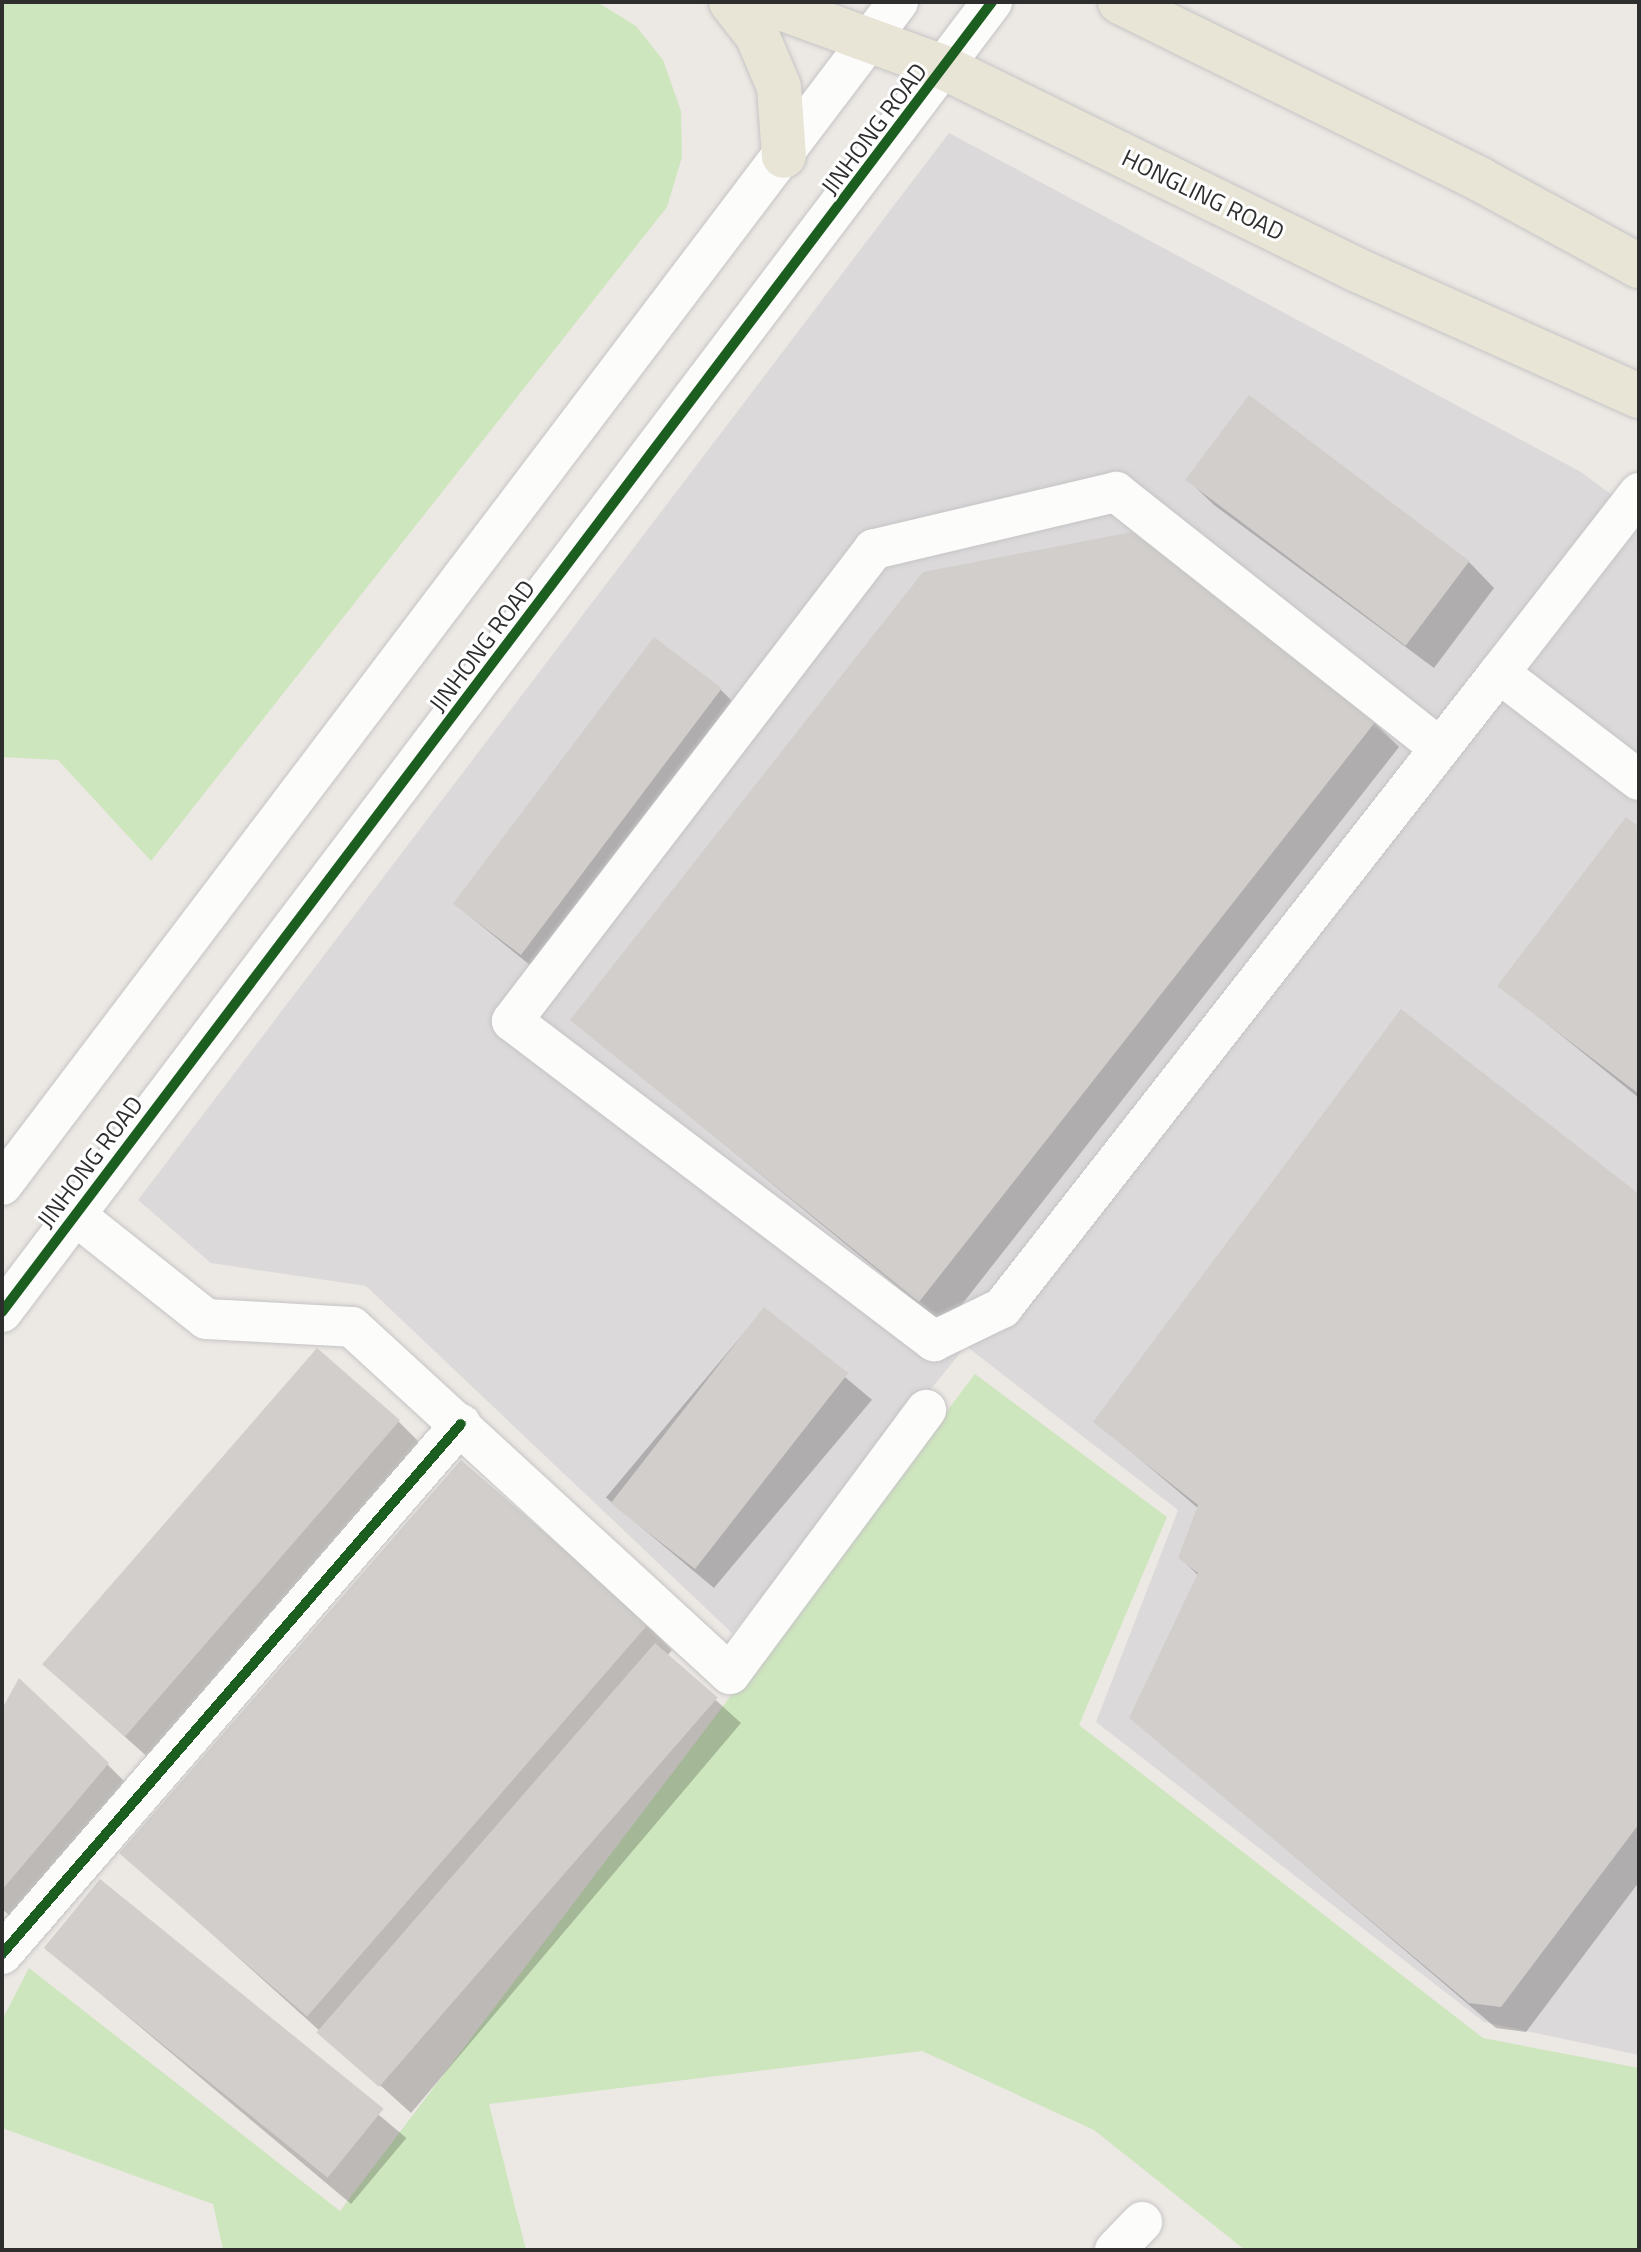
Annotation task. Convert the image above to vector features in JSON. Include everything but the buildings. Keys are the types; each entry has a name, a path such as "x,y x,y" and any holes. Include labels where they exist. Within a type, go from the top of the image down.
{"main road":[{"path":"731,2 757,35 779,87 784,156"},
{"name":"HONGLING ROAD","path":"764,2 945,68 1357,270 1639,396"},
{"path":"1140,6 1481,180 1639,266"}],"street":[{"path":"2,1185 898,2"},
{"name":"JINHONG ROAD","path":"2,1312 992,2"},
{"path":"1440,748 1116,492 874,549 512,1021 934,1341 1002,1308 1499,673 1639,493"},
{"path":"1499,673 1639,780"},
{"path":"75,1215 206,1319 352,1327 730,1674 926,1410"},
{"path":"2,1954 461,1424"}],"shaded area":[{"path":"949,133 1581,472 1639,515 1639,2055 1484,2022 1096,1722 1178,1510 966,1346 732,1633 366,1286 211,1263 138,1200"}],"green space":[{"path":"2,2 597,2 636,26 663,60 681,111 682,157 667,207 151,861 58,760 2,757"},
{"path":"975,1374 1167,1517 1079,1725 1483,2038 1639,2068 1639,2250 1245,2250 1094,2130 922,2051 489,2104 526,2250 223,2250 213,2204 2,2128 2,2020 29,1968 340,2211"}],"cycle path":[{"path":"2,1312 992,2"},
{"path":"2,1954 461,1424"}]}
